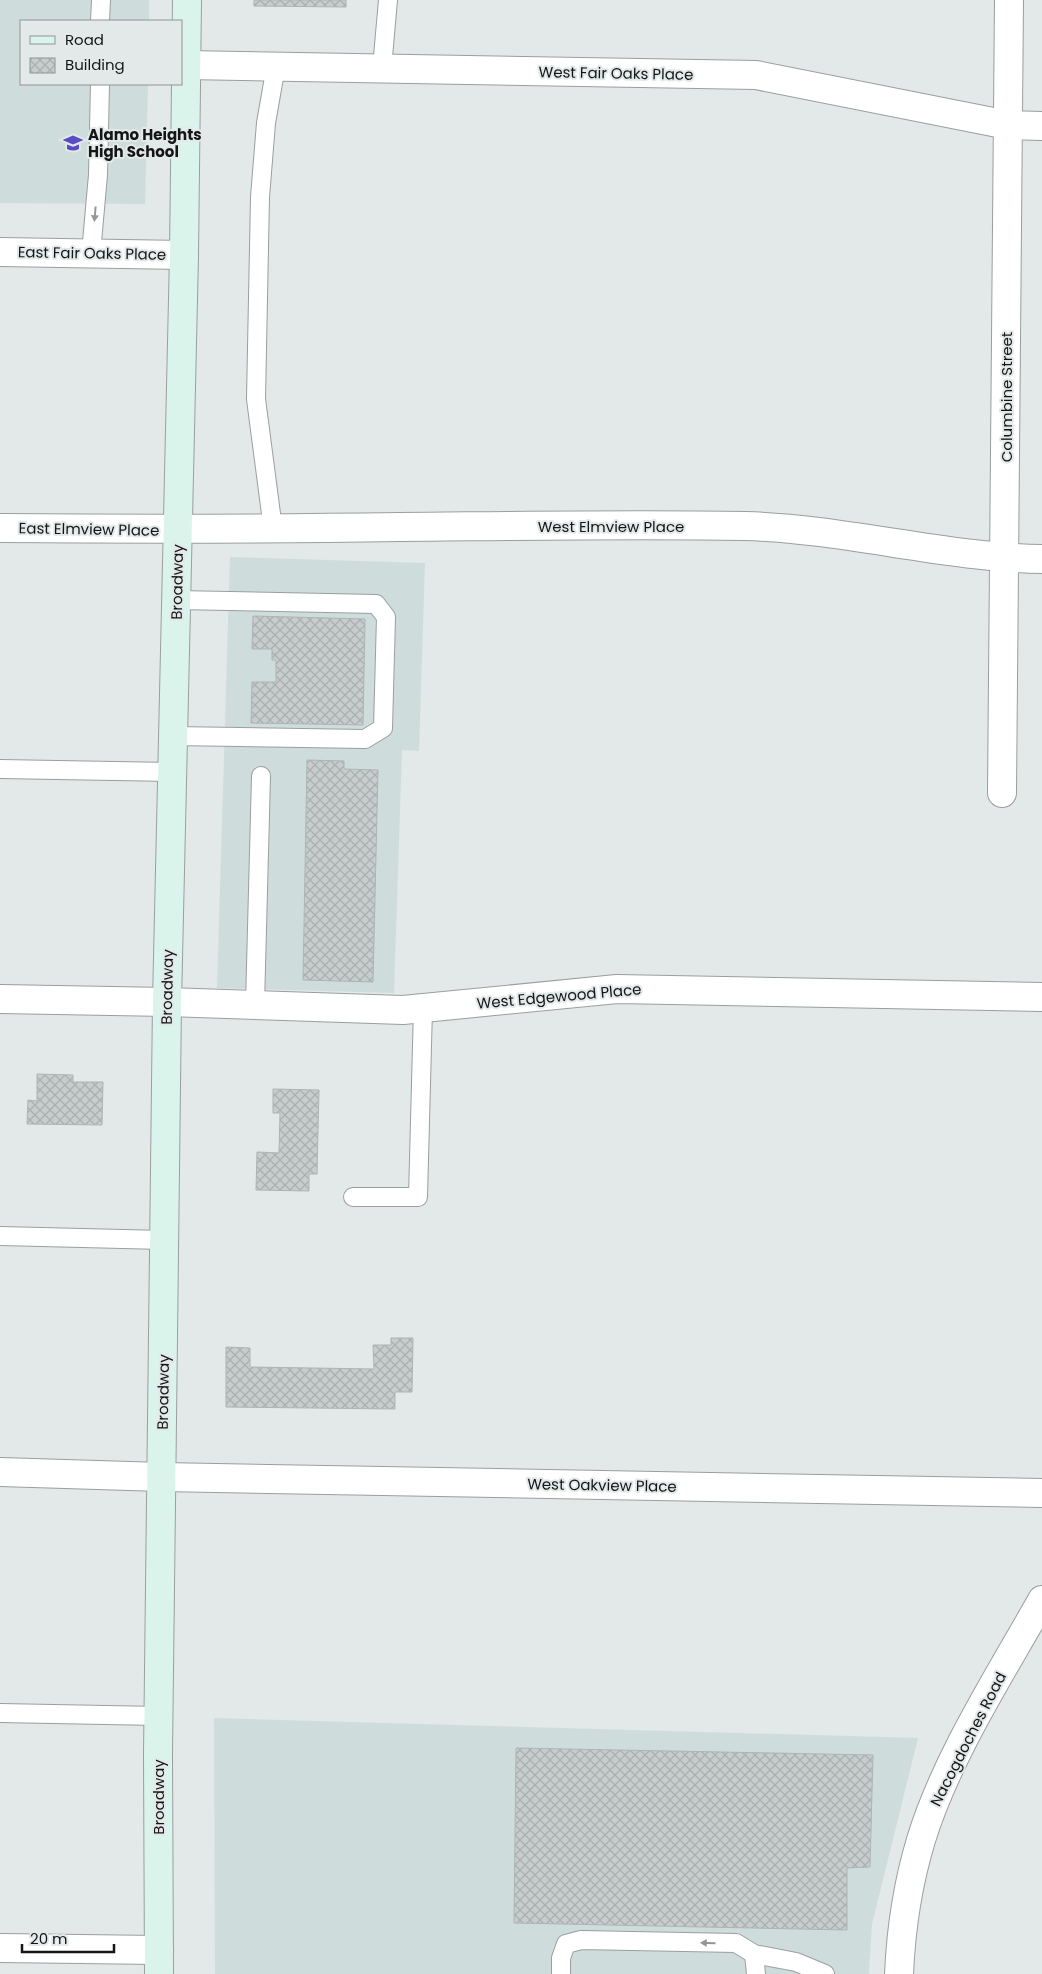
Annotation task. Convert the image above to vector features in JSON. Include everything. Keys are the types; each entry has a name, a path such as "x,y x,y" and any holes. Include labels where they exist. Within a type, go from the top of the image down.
{"main road":[{"name":"Broadway","path":"159,1962 159,1716 167,1002 184,255 187,0"}],"street":[{"name":"Columbine Street","path":"1002,793 1009,0"},
{"name":"West Fair Oaks Place","path":"186,65 756,75 1008,125 1042,126"},
{"name":"East Fair Oaks Place","path":"0,252 184,255"},
{"name":"West Elmview Place","path":"178,530 594,525 748,526 832,534 1004,558 1042,559"},
{"name":"East Elmview Place","path":"0,528 178,530"},
{"name":"West Edgewood Place","path":"0,999 167,1002 403,1010 617,989 1042,997"},
{"name":"West Oakview Place","path":"0,1472 162,1477 1042,1493"},
{"name":"Nacogdoches Road","path":"899,1974 908,1892 921,1839 941,1788 976,1718 1042,1600"},
{"path":"0,1948 159,1962"}],"lane":[{"path":"100,20 101,0"},
{"path":"382,68 388,0"},
{"path":"273,529 256,399 260,197 266,123 276,66"},
{"path":"92,254 98,176 100,85"},
{"path":"173,736 365,739 383,728 386,626 386,617 376,604 176,600"},
{"path":"0,769 172,772"},
{"path":"255,1005 262,776"},
{"path":"353,1197 418,1197 423,1008"},
{"path":"0,1236 164,1240"},
{"path":"0,1713 159,1716"},
{"path":"561,1974 561,1958 566,1944 581,1940 736,1943 754,1954 796,1962 825,1974"},
{"path":"754,1954 756,1974"}],"shaded area":[{"name":"Alamo Heights High School","path":"0,0 149,0 149,20 20,20 20,85 148,85 145,204 0,203"},
{"path":"230,557 425,563 419,751 402,750 394,993 217,988"},
{"path":"214,1718 918,1738 872,1924 869,1974 215,1974"}],"building":[{"path":"254,0 346,0 346,7 254,6"},
{"path":"253,616 365,619 363,725 251,723 252,682 276,682 276,660 272,660 272,649 252,649"},
{"path":"307,760 344,761 344,769 378,770 373,982 303,980"},
{"path":"37,1074 73,1075 73,1082 103,1082 102,1125 27,1124 28,1100 37,1101"},
{"path":"273,1089 319,1090 317,1174 309,1174 309,1191 256,1190 257,1152 279,1153 280,1113 273,1113"},
{"path":"391,1338 413,1338 412,1392 395,1392 395,1409 226,1407 226,1347 250,1348 250,1367 374,1369 373,1345 391,1345"},
{"path":"516,1748 873,1755 870,1867 847,1868 847,1930 514,1923"}],"place":[{"name":"Alamo Heights High School","path":"73,143"}]}
